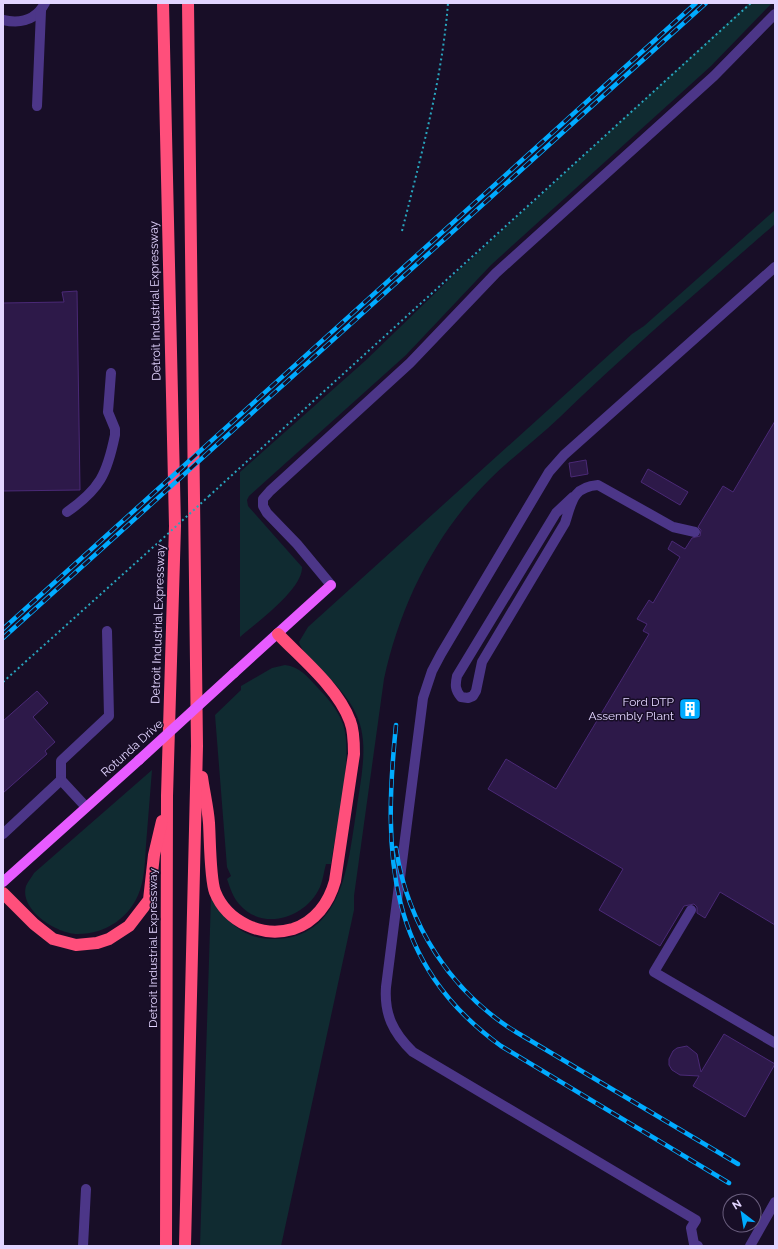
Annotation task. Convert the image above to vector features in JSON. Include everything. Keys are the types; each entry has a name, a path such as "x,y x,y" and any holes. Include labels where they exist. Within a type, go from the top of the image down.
{"highway":[{"name":"Detroit Industrial Expressway","path":"163,3 175,526 167,796 166,1246"},
{"path":"185,1246 197,746 188,3"},
{"path":"197,746 209,821 214,890 220,901 233,917 257,929 271,932 285,931 299,927 312,920 322,910 330,898 335,881 354,754 353,736 351,721 336,696 278,634"},
{"path":"3,893 43,932 64,942 76,945 97,943 121,932 136,920 149,900 154,855 167,796"}],"main road":[{"name":"Rotunda Drive","path":"3,882 331,585"}],"lane":[{"path":"3,20 14,22 32,19 43,7"},
{"path":"37,106 43,7"},
{"path":"331,585 297,544 267,512 263,506 263,499 410,363 496,273 714,76 775,14"},
{"path":"698,1246 694,1244 691,1228 696,1220 413,1052 402,1042 391,1024 386,1011 386,987 424,698 432,672 441,654 549,472 564,455 775,268"},
{"path":"67,512 93,492 106,469 115,435 115,429 108,412 111,373"},
{"path":"573,497 565,523 482,662 476,691 473,696 468,698 461,697 457,692 455,685 457,676 556,512 573,497 581,490 589,486 598,485 674,527 695,532"},
{"path":"86,807 61,780 61,761 108,716 107,631"},
{"path":"3,834 61,780"},
{"path":"691,910 654,972 775,1044"},
{"path":"84,1246 86,1190"},
{"path":"750,1246 775,1202"}],"path":[{"path":"402,231 422,153 446,31 448,3"},
{"path":"3,682 751,3"}],"green space":[{"path":"749,3 772,3 711,66 491,265 406,355 249,496 247,500 248,506 302,567 300,576 287,595 240,637 240,472 365,361 456,273"},
{"path":"775,210 775,224 639,343 551,425 489,480 452,523 422,572 400,624 384,679 354,896 354,910 281,1246 200,1246 211,897 222,913 236,927 252,936 272,939 295,936 314,927 327,913 337,896 344,876 353,833 363,750 363,741 358,718 348,699 306,655 299,642 308,627 632,334 644,326"},
{"path":"285,665 295,668 310,679 325,695 341,719 346,738 345,773 331,864 326,864 320,887 305,907 283,918 271,919 260,918 249,913 239,904 233,895 227,879 231,876 227,867 215,715 241,690 241,686 272,668"},
{"path":"152,770 144,873 142,885 136,900 124,916 108,927 98,931 78,934 69,933 50,925 34,912 28,904 25,895 28,882 34,873"}],"building":[{"path":"77,291 80,490 3,491 3,303 64,302 62,292"},
{"name":"Ford DTP Assembly Plant","path":"775,421 775,925 720,892 705,918 697,913 697,907 694,904 684,906 660,946 599,910 623,869 488,789 506,759 556,789 649,634 643,631 647,624 637,619 649,600 653,603 680,557 668,549 672,541 685,549 692,538 700,536 701,530 698,527 723,486 733,492"},
{"path":"586,460 588,474 571,477 569,463"},
{"path":"648,469 688,492 680,505 641,482"},
{"path":"37,691 48,703 33,717 55,742 45,751 47,754 3,793 3,721"},
{"path":"724,1034 775,1064 745,1117 693,1086 699,1076 680,1075 672,1070 669,1065 669,1059 673,1051 677,1048 687,1046 697,1054 701,1072"}],"railway":[{"path":"3,629 696,3"},
{"path":"3,638 706,3"},
{"path":"396,725 392,772 391,818 393,861 400,903 414,942 434,979 463,1014 501,1046 729,1183"},
{"path":"396,848 410,903 422,929 436,954 452,976 471,997 493,1016 516,1032 738,1164"}],"place":[{"name":"Ford DTP Assembly Plant","path":"690,709"}]}
